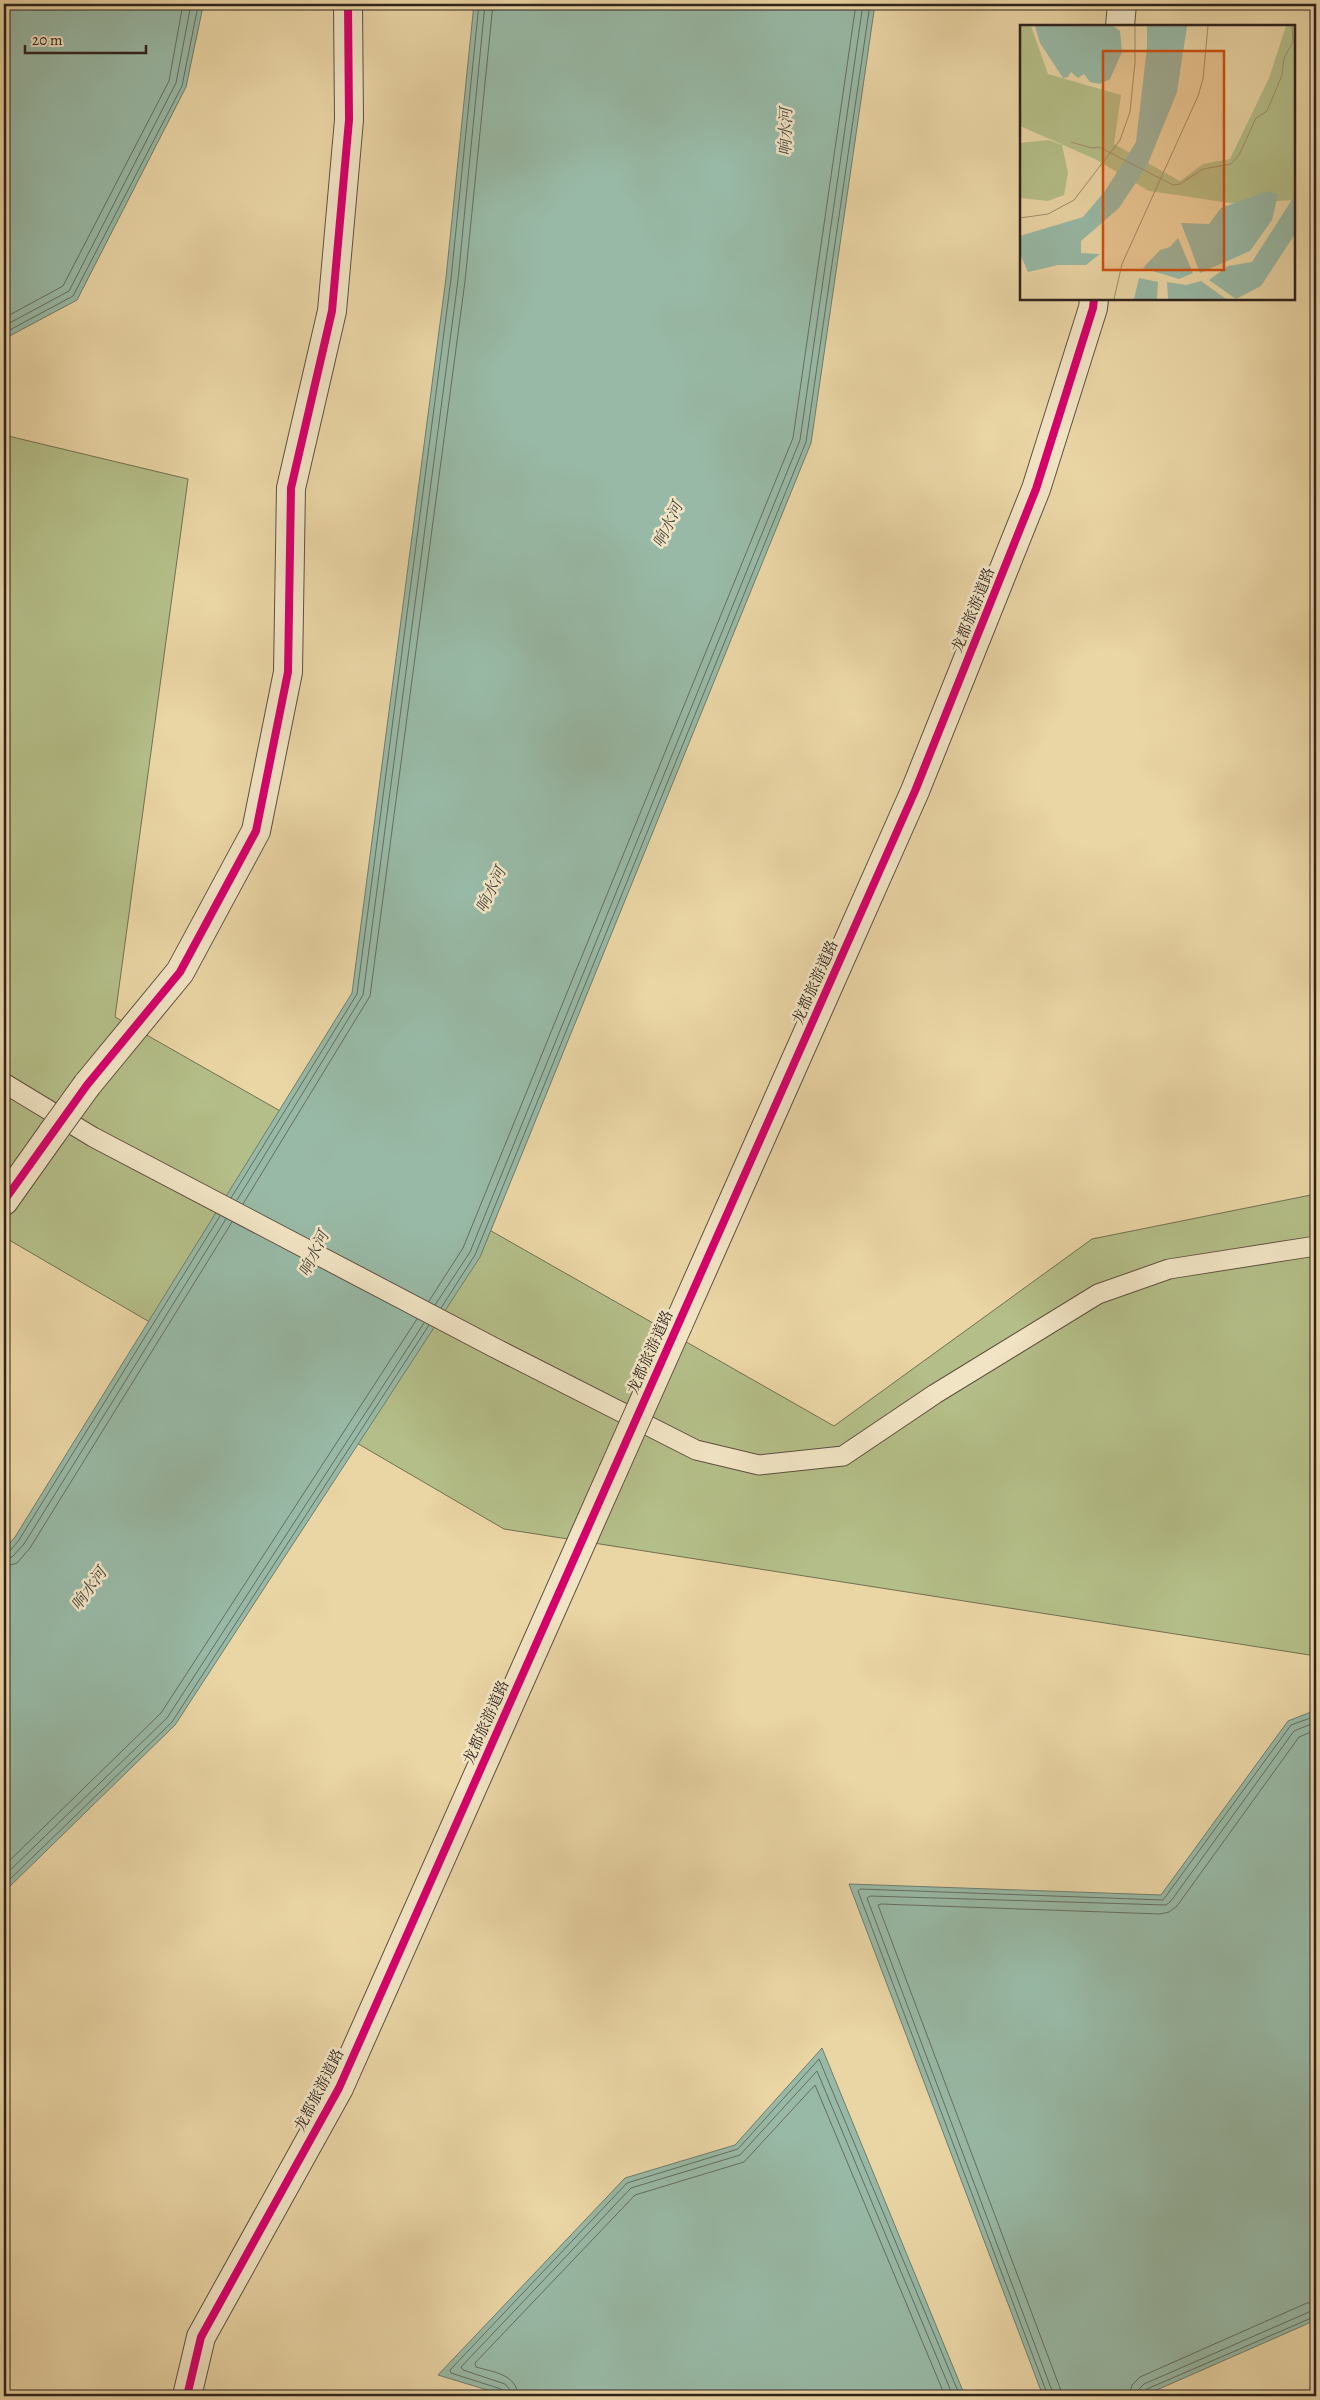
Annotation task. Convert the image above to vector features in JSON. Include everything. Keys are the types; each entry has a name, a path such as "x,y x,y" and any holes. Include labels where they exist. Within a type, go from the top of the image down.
{"street":[{"path":"4,1201 86,1085 180,972 256,831 288,672 291,488 332,311 349,120 348,4"},
{"path":"1120,25 1122,4"},
{"name":"龙都旅游道路","path":"187,2396 200,2336 338,2088 915,791 1036,489 1094,300"}],"lane":[{"path":"4,1083 93,1137 496,1348 696,1450 758,1465 843,1456 934,1394 1098,1294 1169,1269 1316,1246"}],"green space":[{"path":"4,435 188,479 115,1017 834,1426 1092,1239 1316,1194 1316,1656 504,1529 4,1237"}],"water":[{"path":"4,4 202,4 202,11 186,87 77,300 4,339"},
{"name":"响水河","path":"474,4 875,4 811,443 480,1257 175,1725 4,1892 4,1550 15,1537 352,993 446,278"},
{"path":"1316,1710 1316,2320 1143,2396 1043,2396 849,1884 1161,1895 1288,1721"},
{"path":"822,2048 965,2396 507,2396 438,2375 625,2178 735,2145"}],"cycle path":[{"path":"4,1201 87,1085 180,972 256,831 288,672 291,488 332,311 349,120 348,4"},
{"path":"187,2396 201,2337 339,2088 915,791 1036,489 1094,300"}]}
